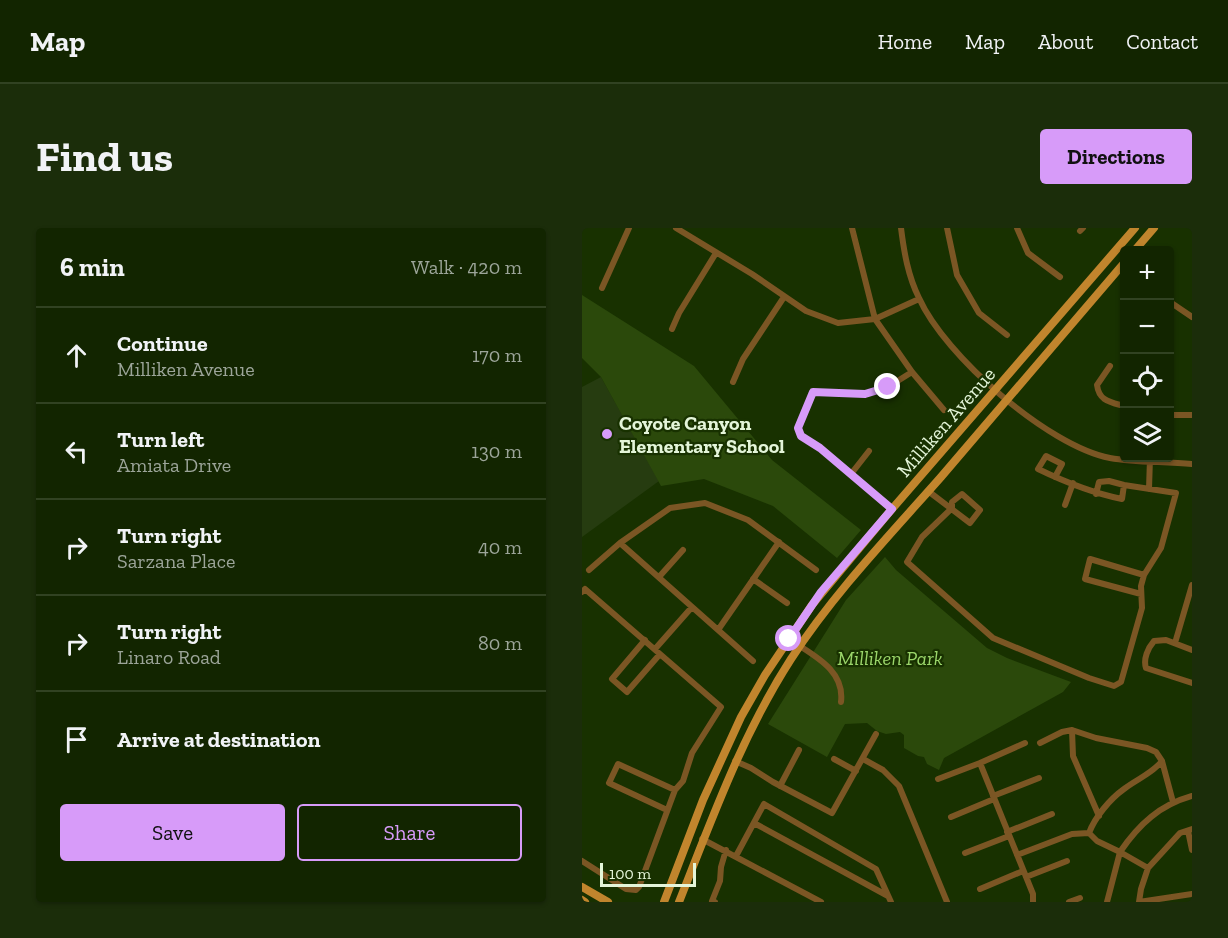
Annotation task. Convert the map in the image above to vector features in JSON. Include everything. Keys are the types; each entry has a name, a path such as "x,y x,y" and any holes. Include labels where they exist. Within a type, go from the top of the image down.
{"main road":[{"name":"Milliken Avenue","path":"664,902 703,800 741,717 821,592 1135,228"},
{"path":"1138,246 1154,228"},
{"name":"Milliken Avenue","path":"679,902 702,839 735,761 772,690 800,646 833,602 1120,269"},
{"path":"582,887 608,902"}],"street":[{"path":"602,288 628,228"},
{"path":"852,228 875,320 912,372 944,410"},
{"path":"901,228 910,275 919,299 944,339 962,359 1040,426 1087,451 1120,458"},
{"path":"947,228 957,275 979,313 1007,334"},
{"path":"1017,228 1028,253 1060,276"},
{"path":"681,229 806,311 838,323 875,320 919,299"},
{"path":"672,329 679,313 716,254"},
{"path":"733,382 743,359 784,297"},
{"path":"1174,305 1192,317"},
{"path":"1110,366 1097,385 1098,393 1104,400 1120,405"},
{"path":"892,509 798,432 798,428 813,392 865,394 888,387 912,372"},
{"path":"1174,415 1192,415"},
{"path":"850,474 868,451"},
{"path":"1149,489 1150,462"},
{"path":"1171,462 1192,464"},
{"path":"1055,477 1096,494 1122,499 1124,485"},
{"path":"928,491 952,508 969,523 980,510 962,494 952,502 952,508 922,537 907,562 1001,643 1114,686 1121,682 1142,608 1141,594 1144,575 1161,548 1176,493 1109,481 1099,482 1096,494"},
{"path":"1065,505 1073,483"},
{"path":"589,570 620,543 670,508 705,503 747,520 816,570"},
{"path":"718,630 779,542"},
{"path":"620,543 753,661"},
{"path":"659,577 683,550"},
{"path":"1141,594 1084,579 1090,559 1144,575"},
{"path":"753,579 787,603"},
{"path":"1175,643 1192,585"},
{"path":"582,592 585,588 721,707 692,753 683,781 675,790 639,887 636,890 626,889 582,861"},
{"path":"645,640 612,679 627,692 692,607"},
{"path":"1184,615 1192,618"},
{"path":"789,639 834,671 842,694 841,702"},
{"path":"1192,650 1166,640 1154,641 1150,645 1144,662 1146,668 1192,683"},
{"path":"1072,730 1073,756 1099,816"},
{"path":"1040,743 1062,732 1072,730 1096,738 1147,748 1156,752 1162,760 1173,802"},
{"path":"735,761 832,813 876,734"},
{"path":"938,779 1025,744"},
{"path":"780,786 799,750"},
{"path":"834,759 856,771"},
{"path":"862,759 883,770 899,786 947,902"},
{"path":"1089,833 1099,816 1122,790 1157,767 1162,760"},
{"path":"980,763 1033,894 1033,902"},
{"path":"667,810 609,783 618,764 675,790"},
{"path":"951,817 1039,778"},
{"path":"1107,902 1120,852 1141,826 1173,802 1192,796"},
{"path":"736,856 764,804 876,868 889,899"},
{"path":"965,853 1052,814"},
{"path":"754,823 889,899"},
{"path":"1192,850 1190,830 1180,834 1148,868 1139,902 1192,894"},
{"path":"1017,855 1072,834 1089,833 1097,841 1148,868"},
{"path":"702,839 821,902"},
{"path":"715,902 712,901 720,881 726,850"},
{"path":"980,889 1067,861"},
{"path":"1069,902 1080,898"}],"shaded area":[{"name":"Coyote Canyon Elementary School","path":"601,377 659,481 582,537 582,387"}],"green space":[{"path":"582,295 694,366 772,460 861,530 837,558 773,506 704,479 661,486 601,377 582,358"},
{"name":"Milliken Park","path":"885,557 896,570 987,648 1071,682 1063,692 944,758 939,770 927,764 924,757 904,748 904,735 900,732 886,734 877,731 867,723 845,724 827,757 768,724 846,600"}],"place":[{"name":"Coyote Canyon Elementary School","path":"607,434"}],"route":[{"path":"789,639 821,592 892,509 798,432 811,394 818,391 865,394 888,387"}]}
